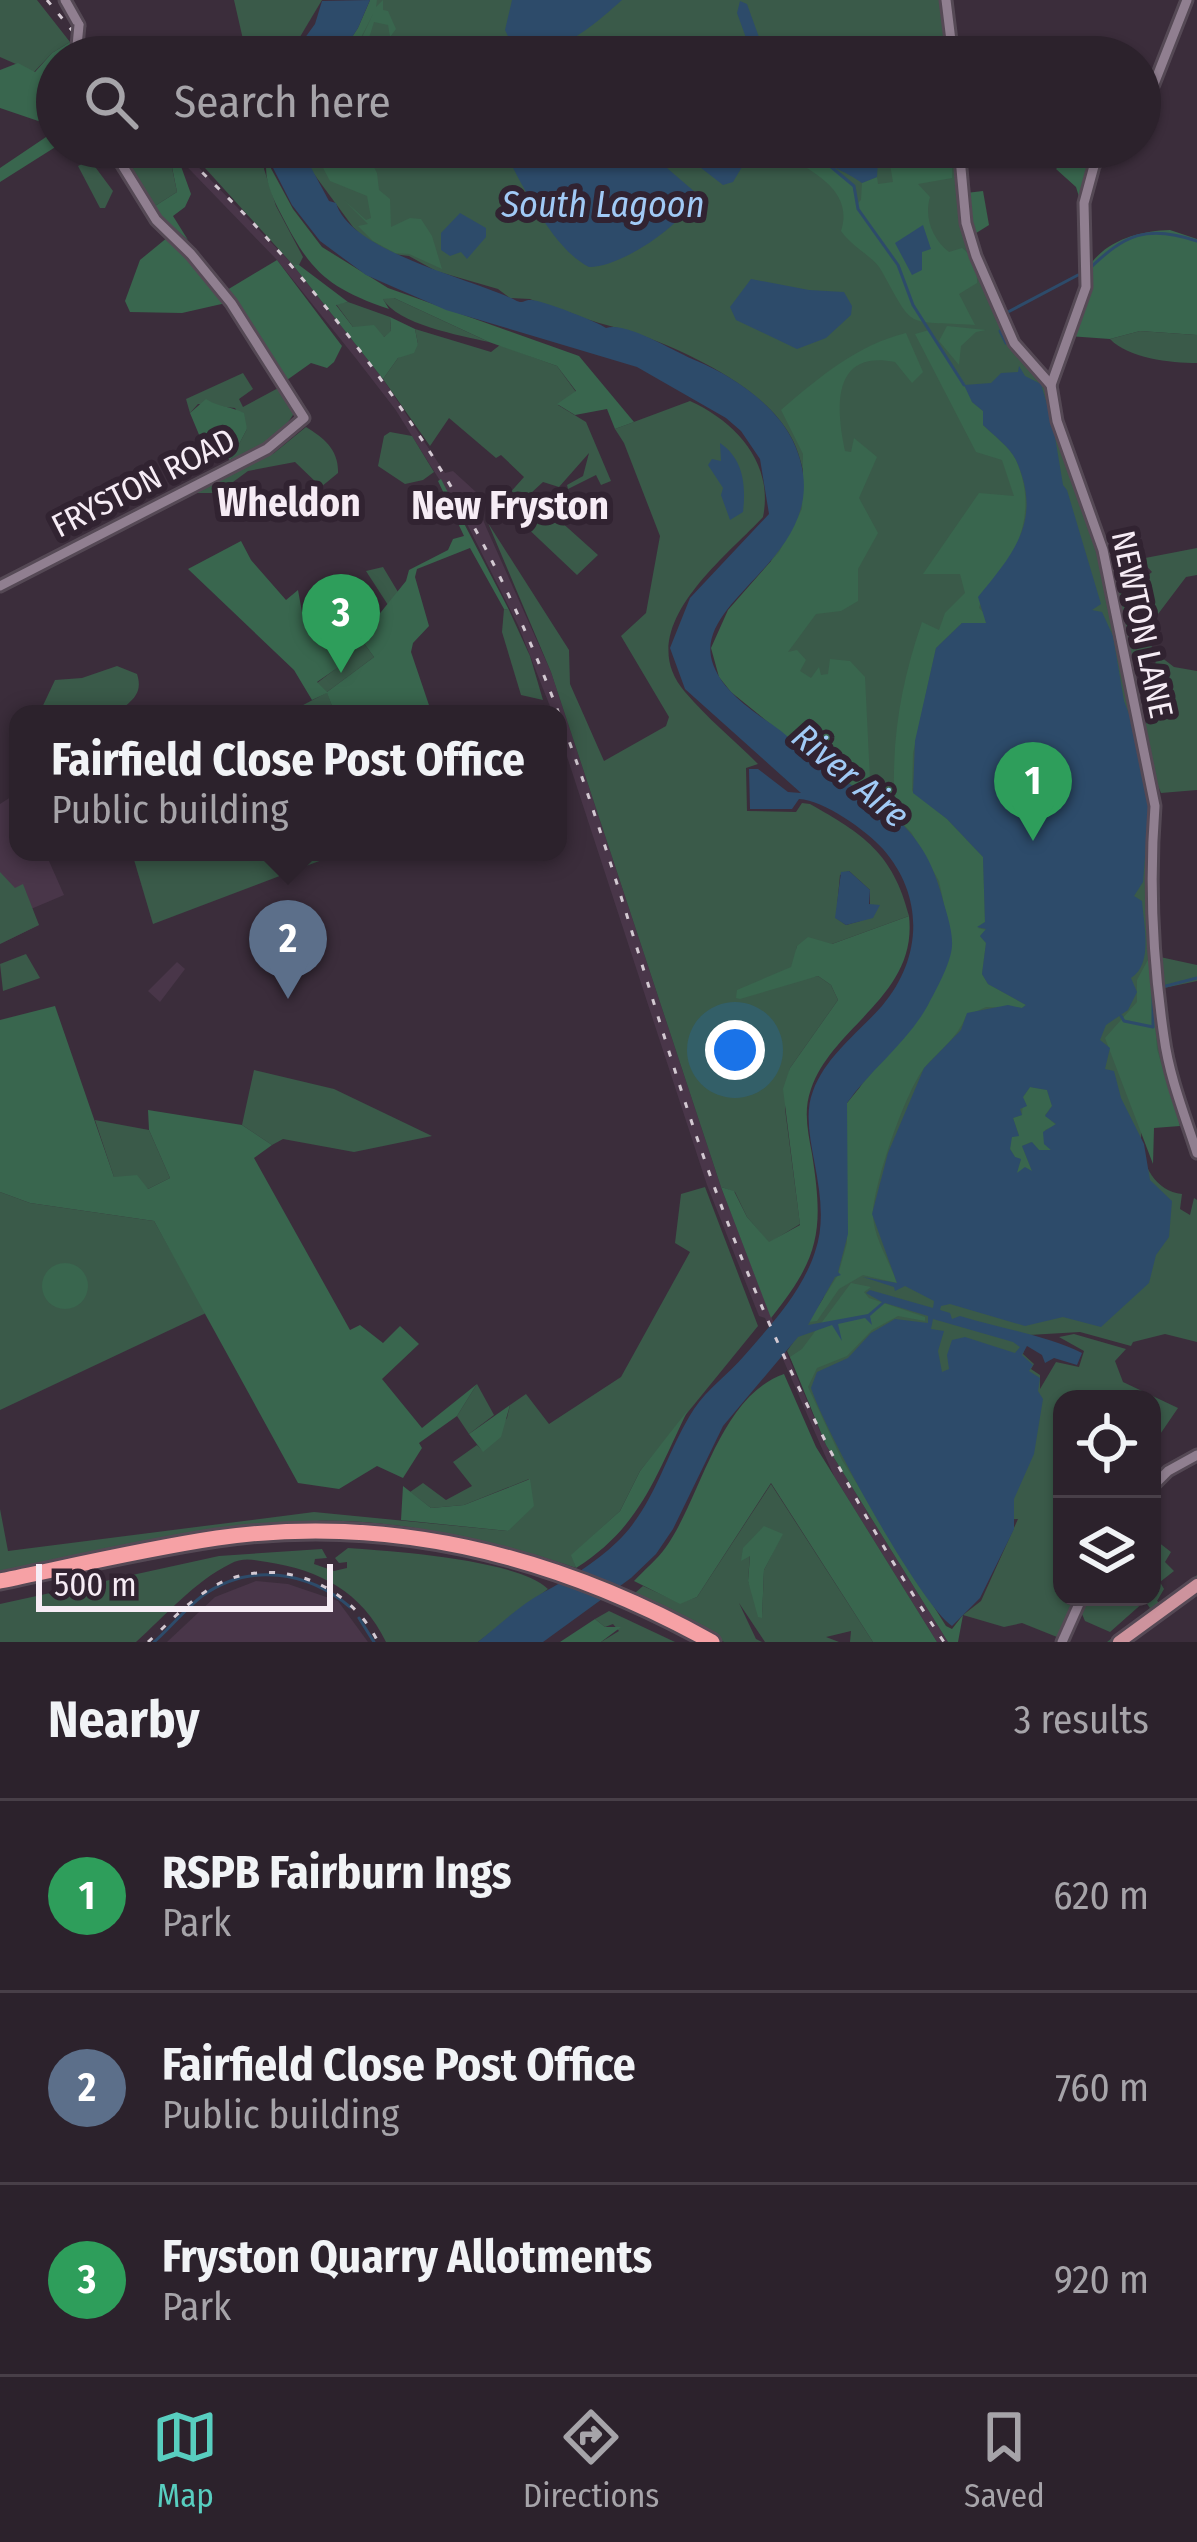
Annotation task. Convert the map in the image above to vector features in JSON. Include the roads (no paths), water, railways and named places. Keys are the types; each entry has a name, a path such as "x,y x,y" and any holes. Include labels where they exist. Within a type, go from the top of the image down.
{"highway":[{"path":"0,1581 219,1538 286,1532 418,1537 538,1569 712,1642"},
{"path":"0,1591 182,1554 286,1542 418,1548 538,1569"},
{"path":"635,1607 692,1642"}],"main road":[{"path":"1119,1642 1197,1585"}],"street":[{"path":"65,0 79,25 78,36"},
{"path":"946,0 950,36"},
{"path":"1161,66 1187,0"},
{"name":"FRYSTON ROAD","path":"0,586 267,449 304,418 231,303 156,220 124,168"},
{"name":"NEWTON LANE","path":"961,168 966,223 976,256 1014,343 1051,385 1057,421 1103,550 1153,794 1154,939 1163,1036 1197,1153"},
{"path":"1051,385 1085,287 1084,203 1093,168"},
{"path":"1161,1479 1197,1455"},
{"path":"1062,1642 1078,1606"}],"water":[{"path":"370,0 353,36 306,36 322,1"},
{"path":"512,0 622,0 576,36 508,36"},
{"path":"740,1 747,4 759,36 745,36 737,13"},
{"path":"273,168 311,168 329,201 364,236 414,262 518,301 538,301 606,328 651,338 739,383 776,415 793,441 804,480 800,513 785,542 724,614 712,637 712,661 740,701 907,829 932,868 952,939 946,968 920,1018 847,1103 848,1234 841,1275 835,1277 808,1325 868,1314 882,1302 866,1293 870,1290 933,1308 934,1301 905,1286 895,1291 863,1277 897,1283 872,1214 888,1153 924,1068 961,1030 967,1013 1026,1005 988,984 982,974 986,943 980,936 986,929 977,927 985,922 983,857 947,819 913,793 915,741 936,648 962,623 986,623 978,597 1013,550 1025,518 1024,481 1016,460 983,425 983,411 964,385 991,383 1001,373 1018,372 1019,366 1025,376 1041,384 1063,485 1101,604 1092,610 1102,612 1113,636 1149,805 1143,882 1134,896 1142,901 1145,954 1131,978 1137,992 1128,1010 1106,1025 1100,1040 1110,1048 1105,1069 1114,1071 1121,1098 1144,1144 1150,1180 1172,1201 1169,1237 1156,1255 1149,1283 1101,1327 1063,1317 1025,1326 950,1304 941,1306 952,1319 960,1316 1082,1353 1077,1365 1054,1358 1045,1363 1042,1355 1027,1346 1022,1355 1033,1365 1029,1371 1040,1378 1038,1391 1043,1399 1034,1454 1014,1499 1014,1529 980,1598 952,1626 918,1585 874,1514 811,1388 817,1372 848,1358 871,1333 895,1319 928,1323 928,1316 885,1303 870,1316 872,1325 865,1318 838,1324 842,1341 832,1325 798,1337 723,1426 673,1529 631,1578 543,1642 478,1642 527,1603 599,1557 630,1528 694,1409 764,1333 802,1281 820,1230 809,1126 813,1091 834,1056 895,988 911,948 912,907 897,868 883,849 844,818 799,799 792,809 750,809 749,769 758,769 788,792 801,793 685,689 670,648 690,598 769,514 760,459 741,431 637,367 446,310 366,275 320,241 292,205","holes":["1030,1087 1047,1090 1052,1106 1045,1116 1056,1124 1043,1132 1044,1144 1051,1150 1039,1150 1032,1142 1022,1146 1032,1171 1025,1167 1017,1173 1021,1159 1010,1149 1012,1137 1019,1136 1013,1118 1027,1106 1023,1097","933,1319 1020,1347 1015,1353 965,1337 952,1340 949,1369 942,1372 938,1351 944,1331 931,1329"]},
{"name":"South Lagoon","path":"513,168 667,168 696,193 680,217 651,242 618,260 589,267 551,232"},
{"path":"701,168 741,168 733,182 723,185"},
{"path":"834,168 878,168 877,177 862,183"},
{"path":"460,213 486,228 486,237 467,259 461,252 450,256 441,250 441,233"},
{"path":"923,225 931,249 922,252 922,270 912,275 895,243"},
{"path":"751,279 844,292 851,315 826,338 797,349 736,320 730,307"},
{"path":"720,443 739,465 743,483 743,512 730,520 723,488 708,465 712,459 721,461"},
{"path":"849,871 870,890 869,904 880,905 873,918 846,925 835,918 841,872"}],"waterway":[{"path":"832,168 854,186 858,209 898,265 913,305 964,385"},
{"path":"1088,270 1138,236 1164,233 1197,241"},
{"path":"1008,312 1078,275"},
{"path":"1000,331 1006,343"},
{"path":"1166,986 1197,978"},
{"path":"1121,1016 1124,1021 1153,1027 1153,992"},
{"path":"154,1642 202,1596 239,1578 278,1575 297,1579 350,1607"},
{"path":"359,1618 374,1642"}],"railway":[{"path":"47,0 77,36"},
{"path":"198,168 324,305 418,434 498,573 556,705"},
{"path":"567,736 694,1129 744,1263 834,1458 944,1642"},
{"path":"148,1642 220,1583 266,1572 289,1574 332,1591 366,1622 378,1642"}],"place":[{"name":"Fryston Quarry Allotments","path":"341,673"},
{"name":"RSPB Fairburn Ings","path":"1033,841"},
{"name":"Fairfield Close Post Office","path":"288,999"}],"district":[{"name":"Wheldon","path":"289,502"},
{"name":"New Fryston","path":"510,505"}],"water label":[{"name":"River Aire","path":"851,775"}]}
